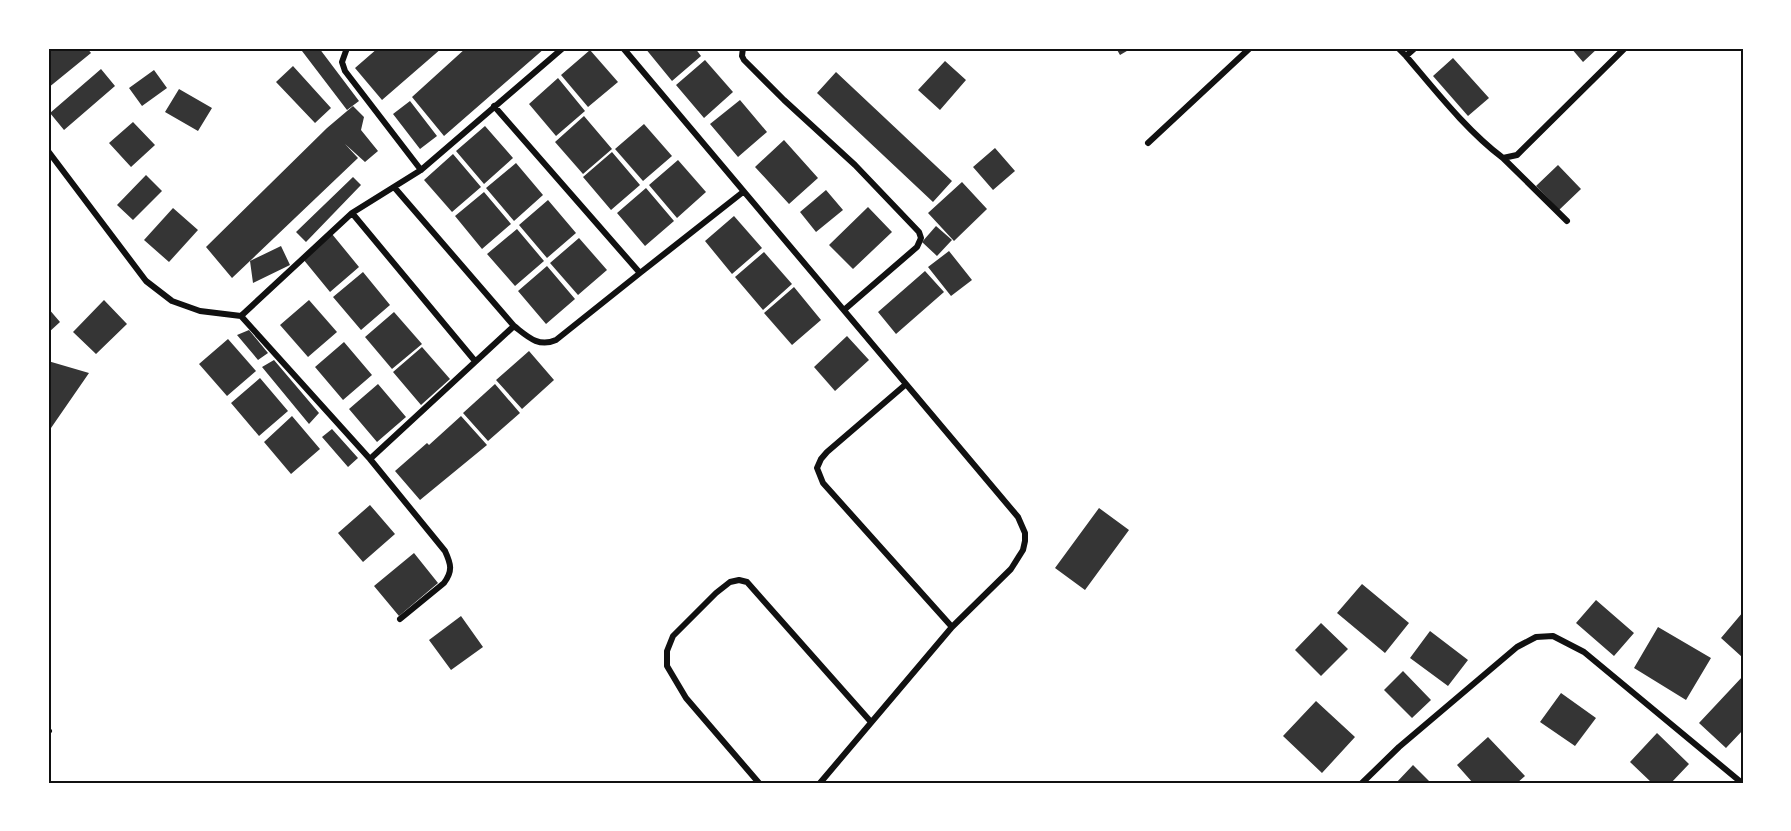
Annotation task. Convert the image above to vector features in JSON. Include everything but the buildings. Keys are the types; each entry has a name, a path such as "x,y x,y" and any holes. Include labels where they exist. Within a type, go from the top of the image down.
{"street":[{"path":"347,48 342,62 345,71 421,170"},
{"path":"241,316 352,213 421,170 563,48"},
{"path":"623,48 1018,517 1025,533 1023,550 1011,569 952,627 820,783"},
{"path":"743,48 744,60 855,165 919,232 921,238 917,247 844,310"},
{"path":"1148,143 1250,48"},
{"path":"1398,48 1491,149 1567,221"},
{"path":"1406,56 1415,48"},
{"path":"1503,158 1517,155 1625,48"},
{"path":"494,106 640,273"},
{"path":"48,151 146,281 172,301 200,311 241,316 370,459 431,532 450,562 449,576 444,583 400,619"},
{"path":"394,187 514,326 542,344 556,340 743,192"},
{"path":"352,213 476,361"},
{"path":"370,459 514,326"},
{"path":"905,385 827,452 820,459 817,468 823,483 952,627"},
{"path":"759,783 686,698 667,666 667,651 673,636 730,582 739,580 747,582 871,722"},
{"path":"1362,783 1399,747 1517,646 1536,637 1553,636 1584,652 1742,783"}]}
